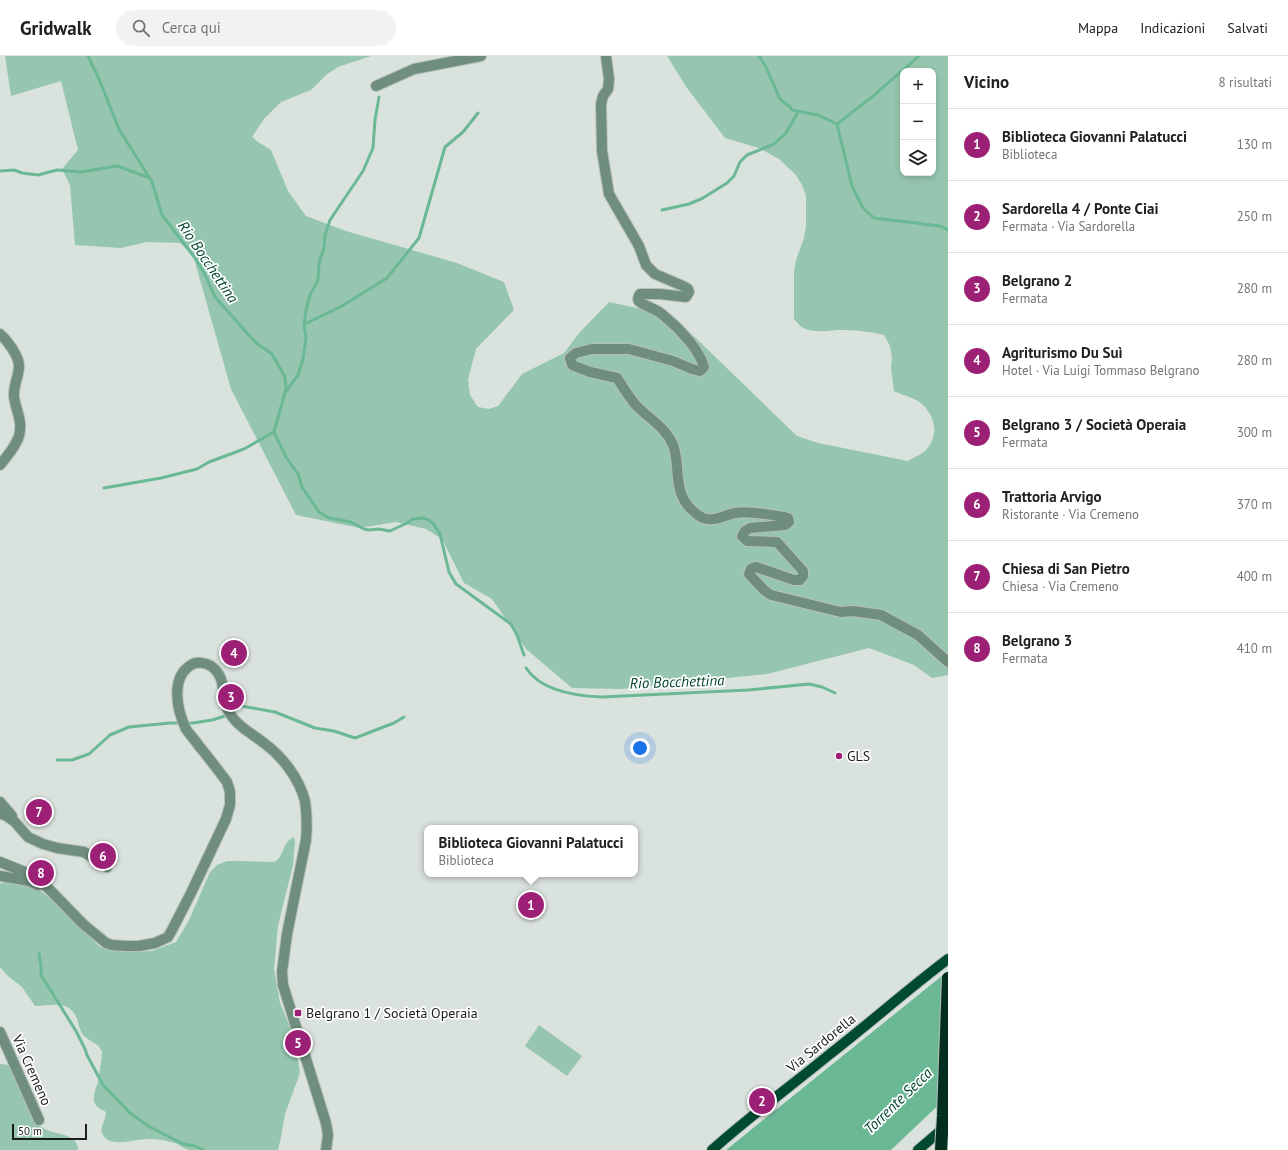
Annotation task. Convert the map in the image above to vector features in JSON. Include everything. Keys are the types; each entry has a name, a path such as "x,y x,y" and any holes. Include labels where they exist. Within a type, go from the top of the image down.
{"highway":[{"path":"941,1150 948,978"}],"main road":[{"name":"Via Sardorella","path":"712,1150 948,958"},
{"path":"918,1150 948,1125"}],"street":[{"path":"376,86 414,69 480,56"},
{"path":"606,56 609,79 608,89 603,96 601,104 602,151 609,194 639,246 646,265 655,274 683,286 688,289 689,292 686,297 660,294 640,294 638,300 640,303 664,316 687,339 701,358 704,367 700,370 692,369 673,361 630,349 592,349 576,353 570,358 572,365 590,372 617,378 634,404 660,426 668,435 674,447 680,490 686,504 701,517 711,520 736,513 756,513 784,516 788,518 789,522 786,525 750,528 745,531 742,536 747,541 777,542 803,571 803,576 800,580 794,580 756,567 750,569 748,574 764,590 771,595 841,612 853,611 881,615 918,635 948,662"},
{"path":"0,334 6,340 19,365 15,382 14,396 20,417 19,435 13,449 0,465"},
{"path":"0,862 30,874 47,888 83,924 106,943 112,945 139,946 155,943 168,937 191,893 226,819 230,805 230,792 226,782 187,729 178,706 177,688 180,677 186,669 192,664 200,663 210,665 217,671 221,680 228,710 240,725 281,757 295,778 305,801 307,827 306,840 287,934 282,972 283,986 326,1123 328,1135 326,1150"},
{"path":"0,802 12,814 14,822"},
{"path":"0,814 5,815 14,822 28,837 43,844 57,848 84,852 107,867"},
{"path":"0,876 29,881 47,888"},
{"name":"Via Cremeno","path":"0,1032 39,1120"}],"shaded area":[{"path":"5,56 371,56 338,67 326,75 311,90 281,102 264,119 252,137 271,150 288,191 306,216 346,231 457,263 504,282 514,310 476,349 468,380 470,395 478,407 489,409 498,406 522,374 564,353 580,332 609,302 673,316 797,436 818,443 908,461 926,450 931,444 934,424 928,411 918,401 894,391 891,368 892,357 890,346 884,335 837,330 811,331 803,328 794,319 794,271 806,226 806,196 802,185 796,175 779,159 759,148 725,138 687,88 667,56 948,56 948,675 932,678 914,665 869,648 767,674 622,689 572,688 526,649 492,599 464,583 442,539 426,529 396,522 360,528 296,515 231,389 193,255 180,243 147,242 121,248 75,245 70,185 62,169 78,150 61,81 11,96"},
{"path":"294,837 293,865 278,926 274,969 280,1003 295,1039 300,1073 285,1114 278,1150 189,1150 175,1143 154,1139 123,1142 110,1141 102,1133 102,1125 106,1112 97,1106 94,1100 100,1072 101,1049 86,1038 74,1013 70,1009 59,1005 35,1006 22,987 9,977 0,967 0,884 4,882 34,887 46,895 100,947 122,952 152,951 176,942 189,920 210,872 217,865 227,861 274,862 280,857 287,843"},
{"path":"539,1025 582,1056 567,1076 525,1046"},
{"path":"0,1064 9,1065 34,1121 51,1132 71,1138 75,1141 78,1150 0,1150"}],"water":[{"name":"Torrente Secca","path":"948,971 948,1096 891,1150 726,1150"}],"waterway":[{"name":"Rio Bocchettina","path":"88,56 119,129 152,182 162,215 198,262 215,297 256,343 272,354 285,377 286,389 274,432 286,457 298,474 302,487 319,512 329,518 351,522 369,530 379,529 390,531 413,519 423,518 429,520 433,523 440,534 449,572 456,584 511,624 517,635 524,655"},
{"path":"759,56 766,67 780,99 792,110 818,115 837,124 852,186 863,208 874,218 940,226 948,230"},
{"path":"837,124 872,97 919,56"},
{"path":"285,393 298,375 303,359 306,338 304,326 306,310 310,295 318,280 319,263 330,220 363,171 373,148 375,120 379,97"},
{"path":"662,210 689,204 703,198 727,183 734,176 740,162 747,155 774,144 786,133 798,112"},
{"path":"305,324 342,306 387,278 419,238 445,147 463,132 478,113"},
{"path":"0,171 14,170 22,173 38,175 57,170 81,172 117,166 150,178"},
{"path":"104,488 161,478 197,469 209,462 244,449 274,432"},
{"name":"Rio Bocchettina","path":"526,668 541,682 560,691 602,697 748,690 809,684 822,687 835,693"},
{"path":"57,760 72,760 89,754 110,735 129,727 170,723 193,723 212,720 225,716 241,706 275,712 315,728 334,731 355,738 394,723 404,717"},
{"path":"39,953 41,975 76,1031 103,1085 130,1113 148,1126 183,1144 195,1146 203,1150"}],"place":[{"name":"Agriturismo Du Suì","path":"234,653"},
{"name":"Belgrano 2","path":"231,697"},
{"name":"GLS","path":"839,756"},
{"name":"Chiesa di San Pietro","path":"39,812"},
{"name":"Trattoria Arvigo","path":"103,856"},
{"name":"Belgrano 3","path":"41,873"},
{"name":"Biblioteca Giovanni Palatucci","path":"531,905"},
{"name":"Belgrano 1 / Società Operaia","path":"298,1013"},
{"name":"Belgrano 3 / Società Operaia","path":"298,1043"},
{"name":"Sardorella 4 / Ponte Ciai","path":"762,1101"}]}
